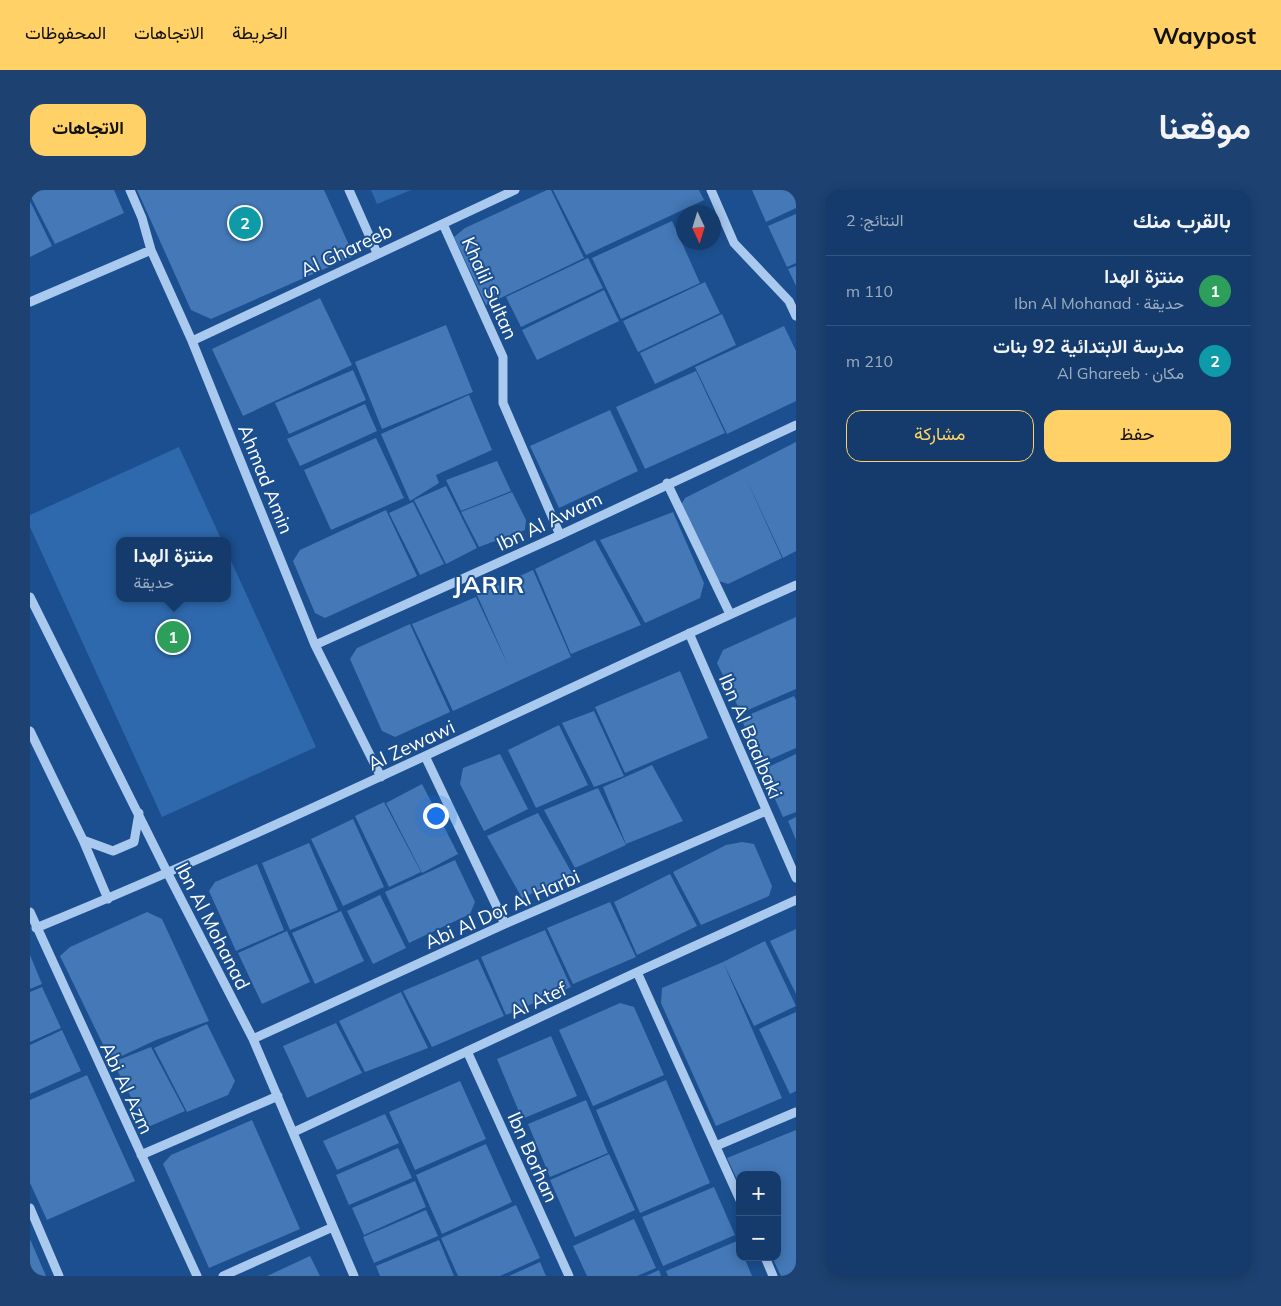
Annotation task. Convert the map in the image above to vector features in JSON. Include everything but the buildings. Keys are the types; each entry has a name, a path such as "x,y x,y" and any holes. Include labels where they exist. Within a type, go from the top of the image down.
{"street":[{"name":"Ahmad Amin","path":"130,190 142,218 151,250 192,341 315,645 381,777"},
{"path":"349,190 377,253"},
{"name":"Al Ghareeb","path":"192,341 515,190"},
{"path":"711,190 734,243 789,301 796,316"},
{"name":"Khalil Sultan","path":"443,224 503,357 503,403 560,535"},
{"path":"30,302 151,250"},
{"name":"Ibn Al Awam","path":"315,645 560,535 667,483 796,425"},
{"path":"667,483 730,614"},
{"name":"Al Zewawi","path":"36,928 108,899 381,777 796,585"},
{"name":"Ibn Al Mohanad","path":"30,597 139,813 166,872 253,1040 354,1276"},
{"name":"Ibn Al Baalbaki","path":"689,633 796,878"},
{"path":"30,731 83,840 108,899"},
{"path":"425,756 505,924"},
{"name":"Abi Al Dor Al Harbi","path":"253,1040 505,924 766,811"},
{"path":"83,840 113,851 134,842 139,813"},
{"name":"Al Atef","path":"294,1132 796,900"},
{"name":"Abi Al Azm","path":"30,912 197,1276"},
{"path":"637,972 736,1191"},
{"name":"Ibn Borhan","path":"467,1051 569,1276"},
{"path":"141,1155 278,1096"},
{"path":"716,1146 796,1112"},
{"path":"30,1208 59,1276"},
{"path":"223,1276 333,1227"},
{"path":"767,1261 773,1276"}],"shaded area":[{"path":"371,190 411,190 377,204"},
{"path":"179,447 220,537 116,537 116,602 231,602 231,561 316,747 162,817 30,527 30,515"}],"place":[{"name":"مدرسة الابتدائية 92 بنات","path":"245,223"},
{"name":"منتزة الهدا","path":"173,637"}],"district":[{"name":"JARIR","path":"489,584"}]}
